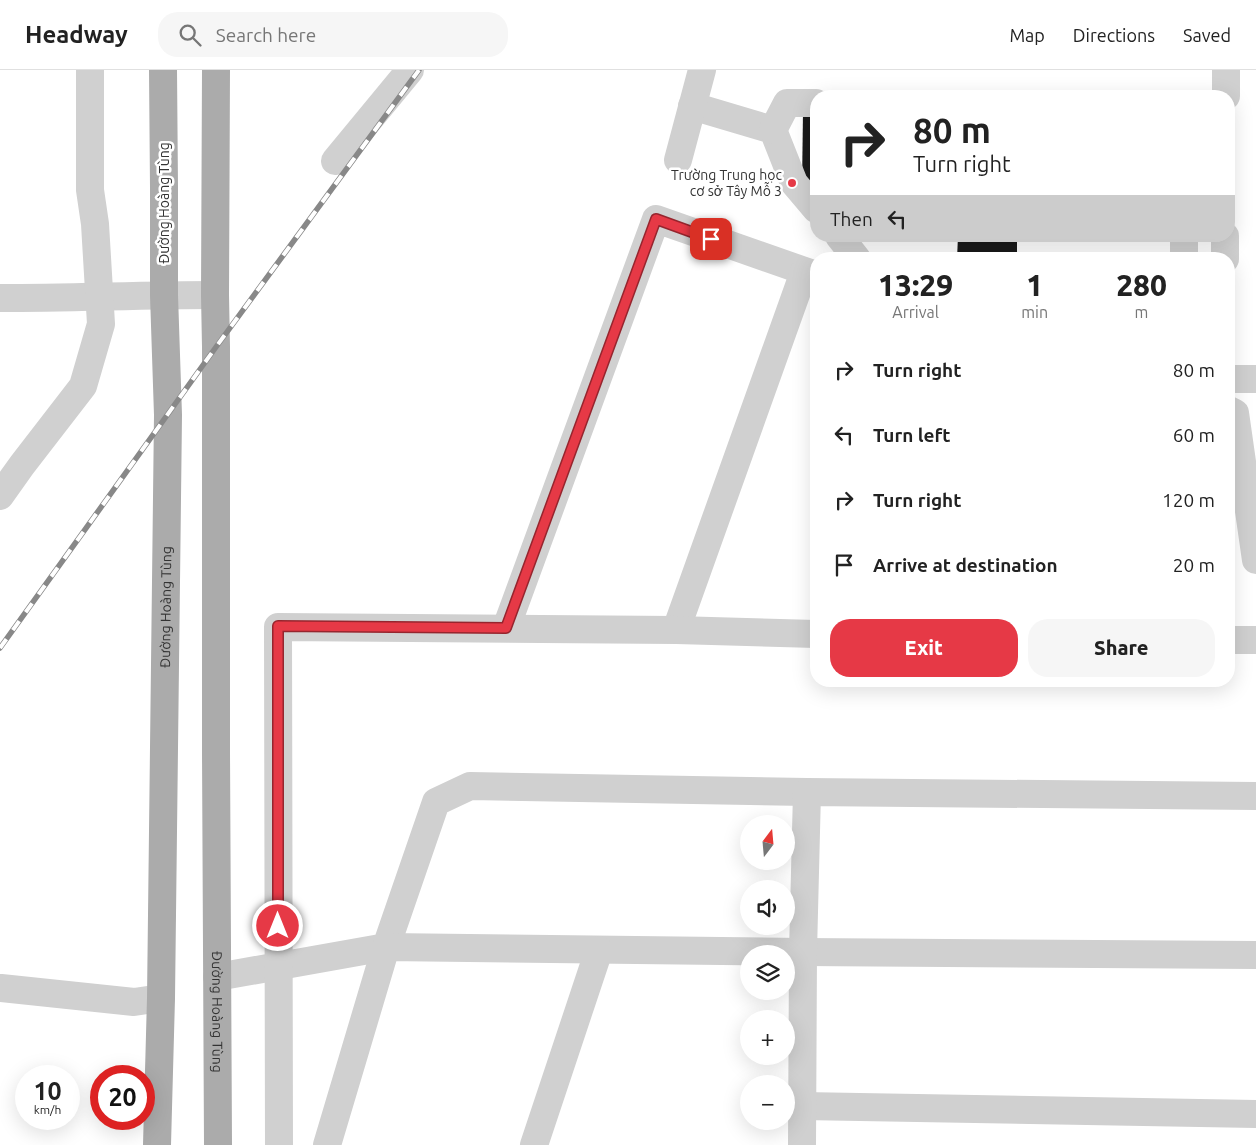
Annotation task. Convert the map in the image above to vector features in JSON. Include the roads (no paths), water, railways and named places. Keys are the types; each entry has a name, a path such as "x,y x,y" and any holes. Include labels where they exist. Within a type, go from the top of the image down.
{"main road":[{"name":"Đường Hoàng Tùng","path":"158,1145 168,415 164,295 163,70"},
{"name":"Đường Hoàng Tùng","path":"216,70 218,1145"}],"street":[{"path":"0,496 11,464 83,386 101,324 95,224 90,190 90,70"},
{"path":"335,161 410,70"},
{"path":"1226,70 1226,90"},
{"path":"678,160 694,85 773,130 794,183 810,202"},
{"path":"773,130 787,103 810,103"},
{"path":"506,628 656,219 810,274 676,630"},
{"path":"844,242 852,252"},
{"path":"0,298 215,295"},
{"path":"1235,379 1256,379"},
{"path":"1235,412 1256,560"},
{"path":"280,1145 278,626 676,630 810,634"},
{"path":"1235,640 1256,640"},
{"path":"327,1145 386,947 436,802 470,786 807,792 1256,796"},
{"path":"802,1145 803,952 807,792"},
{"path":"217,977 386,947 1256,955"},
{"path":"534,1145 599,950"},
{"path":"0,988 134,1002 161,998"},
{"path":"802,1106 1256,1114"}],"railway":[{"path":"0,648 216,347 419,70"}],"place":[{"name":"Trường Trung học cơ sở Tây Mỗ 3","path":"792,183"}]}
